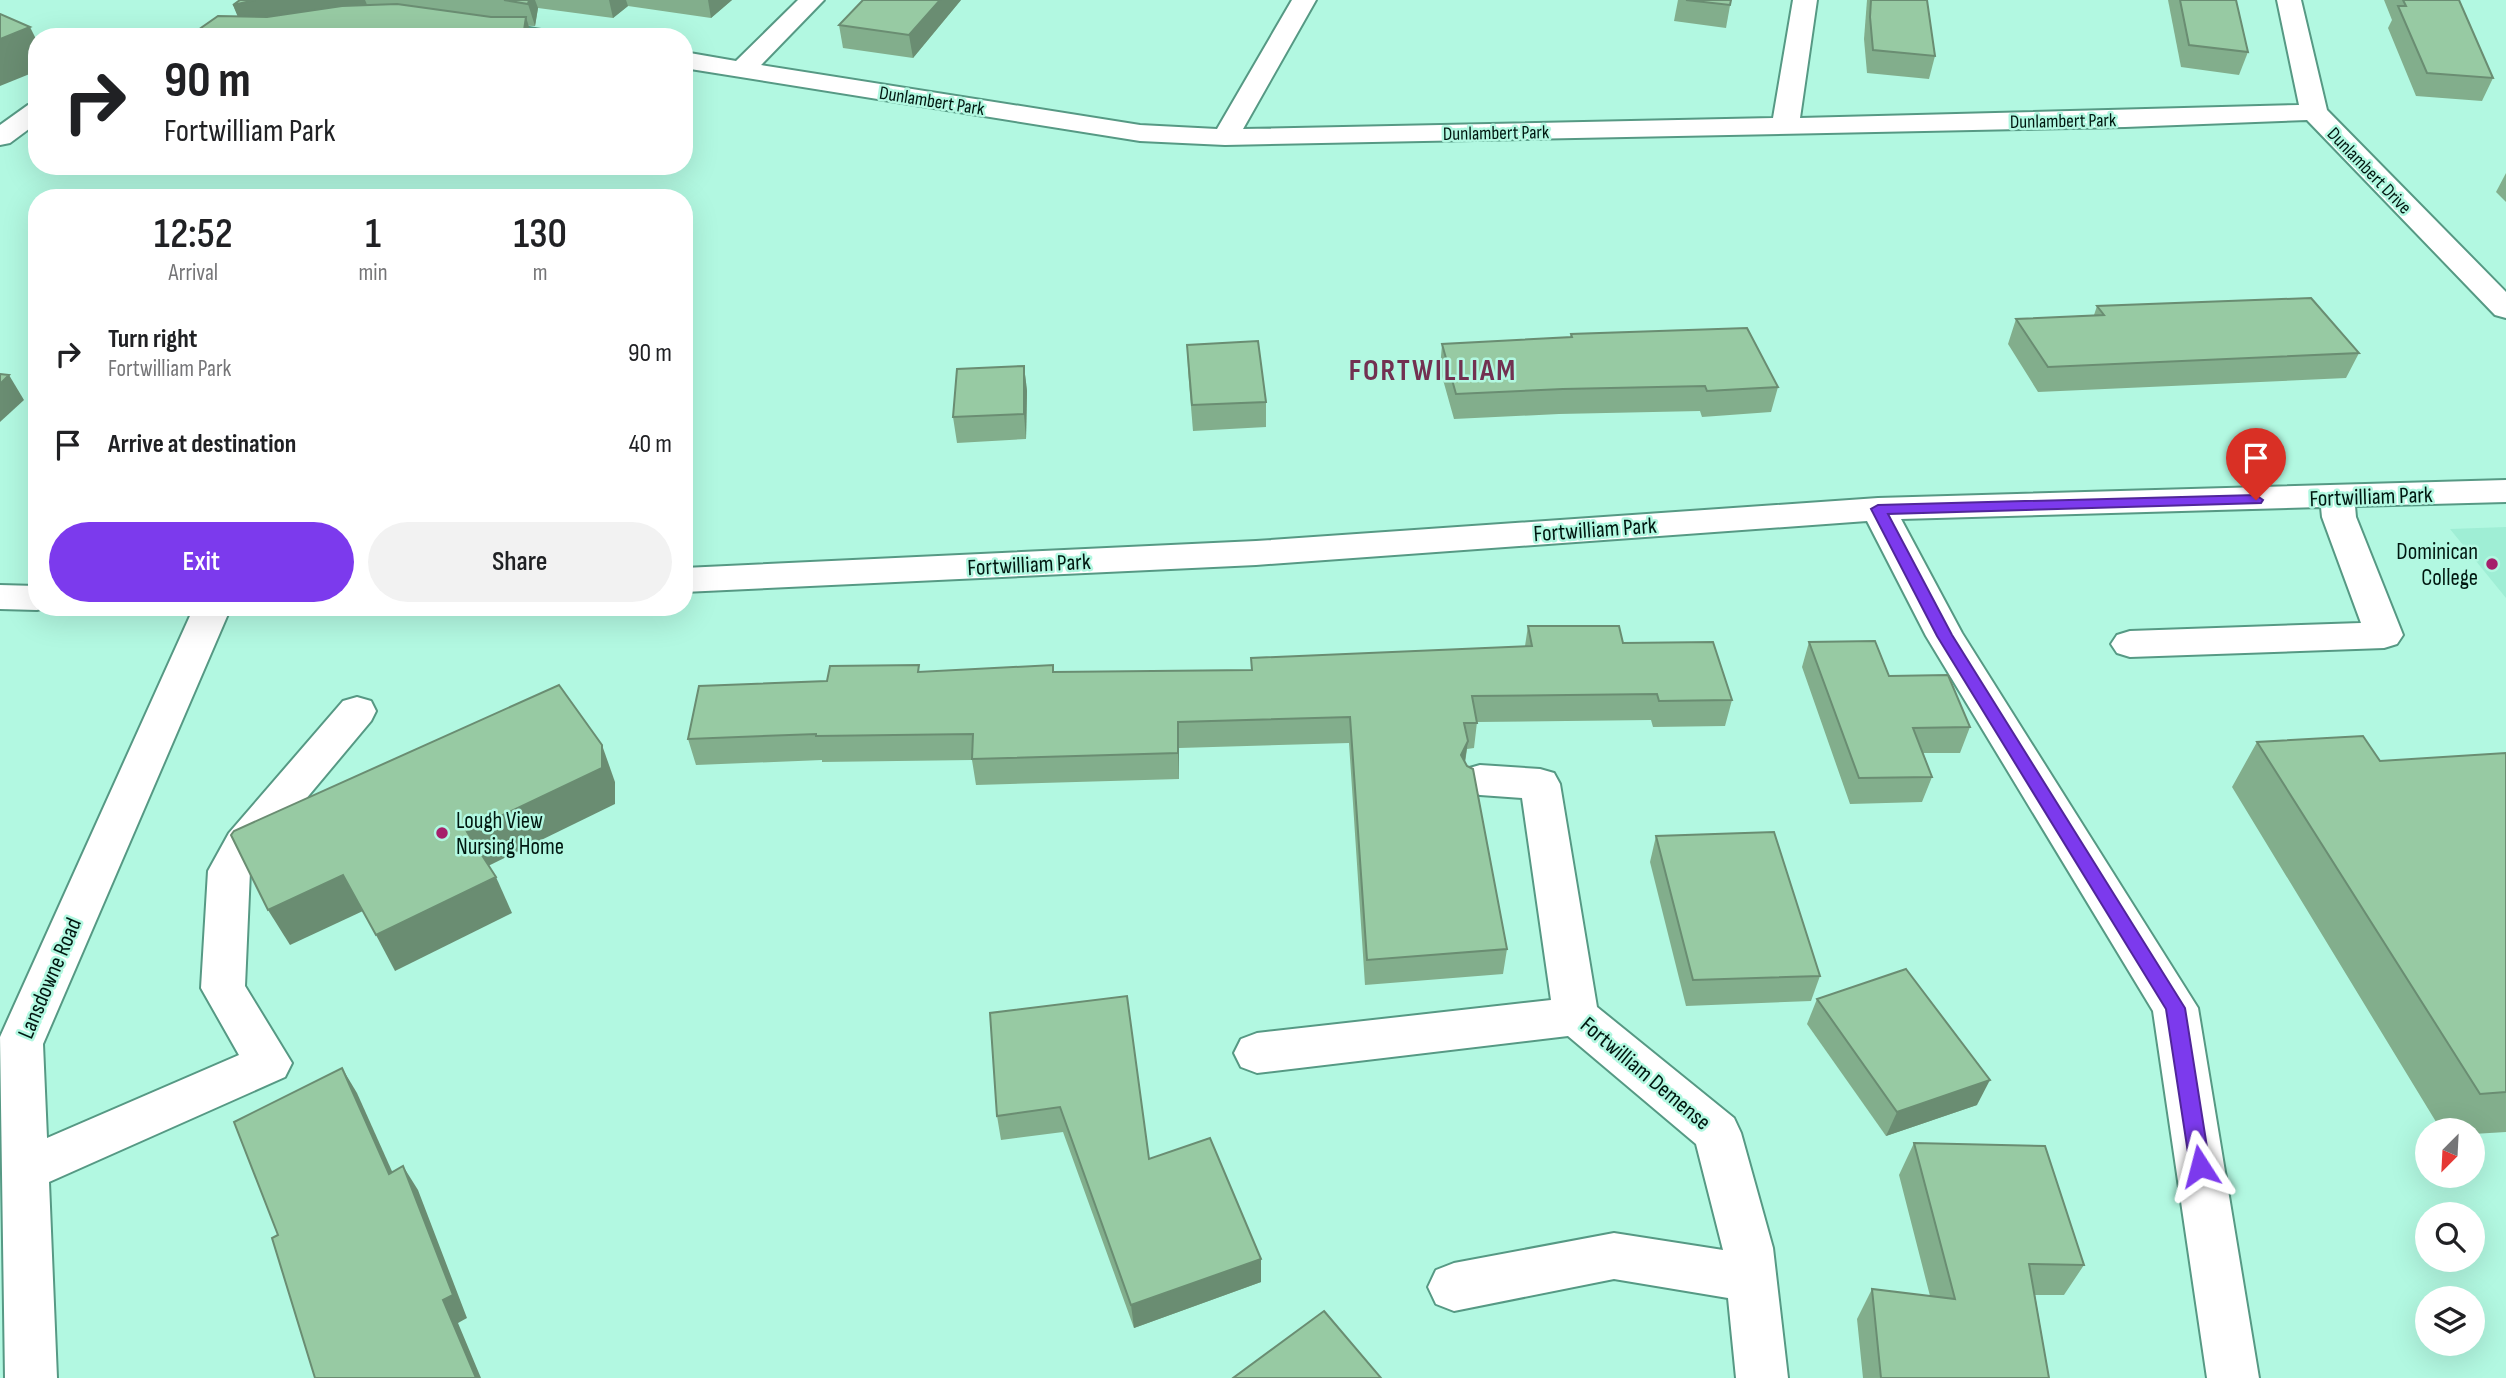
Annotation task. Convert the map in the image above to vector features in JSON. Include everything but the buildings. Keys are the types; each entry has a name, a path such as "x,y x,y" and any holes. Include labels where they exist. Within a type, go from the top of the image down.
{"street":[{"path":"742,69 812,0"},
{"path":"1225,137 1304,0"},
{"path":"1786,126 1805,0"},
{"name":"Dunlambert Drive","path":"2289,0 2314,112 2506,309"},
{"path":"455,23 486,28"},
{"name":"Dunlambert Park","path":"693,61 1140,133 1225,137 2314,112"},
{"path":"0,137 28,117"},
{"name":"Fortwilliam Park","path":"693,580 1256,553 1878,509 2337,498 2506,491"},
{"path":"2130,643 2384,635 2339,517 2337,498"},
{"path":"1878,509 1945,636 2175,1008 2233,1378"},
{"path":"0,597 28,598"},
{"name":"Lansdowne Road","path":"31,1378 20,1045 209,616"},
{"path":"25,1170 269,1063 223,988 229,871 244,844 357,711"},
{"name":"Fortwilliam Demense","path":"1480,780 1539,784 1576,1016 1717,1133 1748,1248 1762,1378"},
{"path":"1257,1053 1576,1016"},
{"path":"1454,1287 1614,1256 1751,1278"}],"shaded area":[{"name":"Dominican College","path":"2506,527 2506,598 2450,529"}],"place":[{"name":"Dominican College","path":"2492,564"},
{"name":"Lough View Nursing Home","path":"442,833"}],"district":[{"name":"FORTWILLIAM","path":"1433,370"}],"route":[{"path":"2200,1166 2175,1008 1945,636 1878,509 2256,500"}]}
